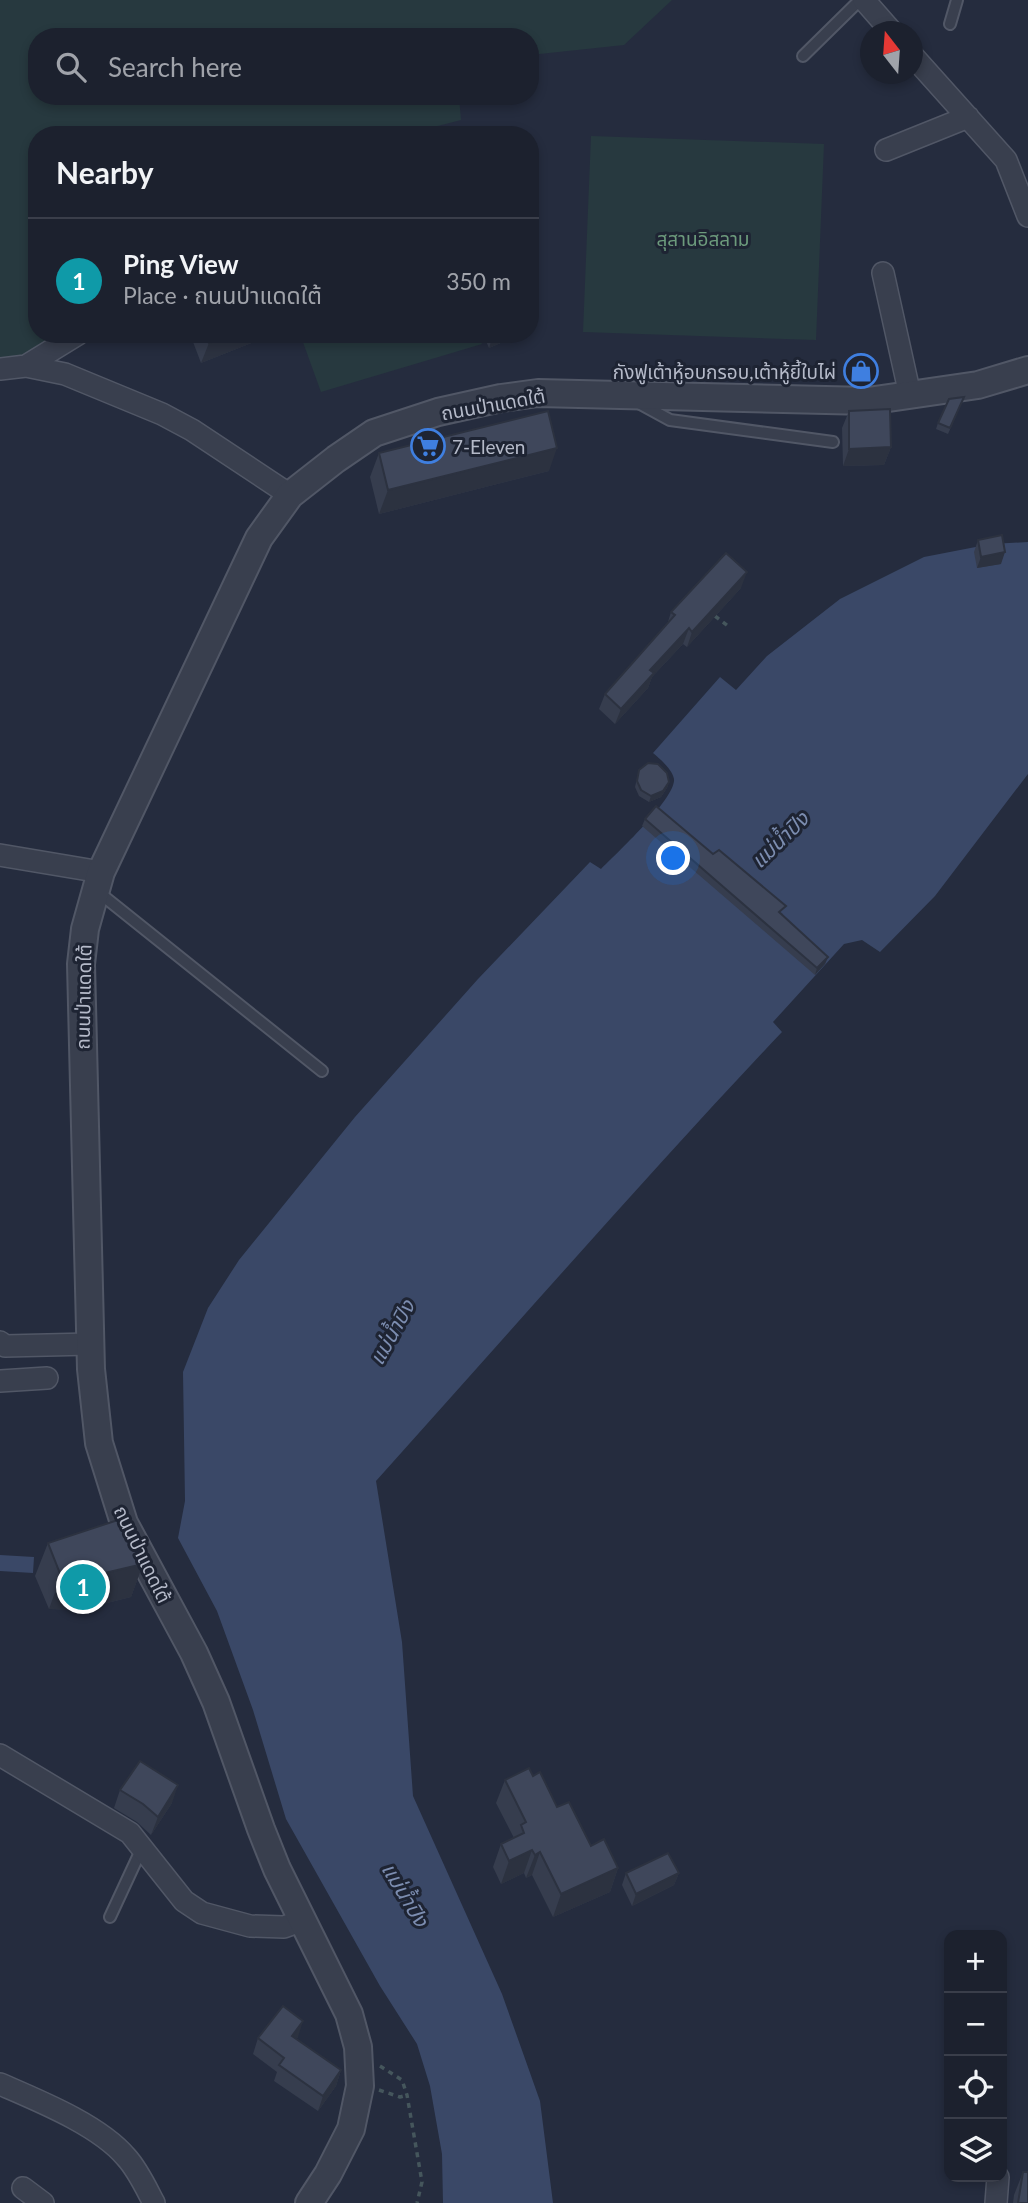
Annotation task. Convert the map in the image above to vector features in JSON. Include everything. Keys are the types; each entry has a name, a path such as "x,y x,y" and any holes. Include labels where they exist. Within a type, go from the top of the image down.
{"street":[{"path":"862,0 882,21"},
{"path":"923,67 1006,160 1028,216"},
{"path":"886,150 968,117"},
{"path":"883,273 910,395"},
{"path":"26,366 63,343"},
{"path":"0,369 26,366 65,374 162,414 192,430 290,495"},
{"name":"ถนนป่าแดดใต้","path":"309,2203 328,2174 351,2129 359,2099 361,2065 349,2014 261,1829 216,1702 194,1653 124,1523 99,1443 90,1344 81,964 85,929 98,881 253,550 290,495 374,433 438,412 538,393 868,401 978,385 1028,370"},
{"path":"0,855 98,881"},
{"path":"0,1342 5,1346 90,1344"},
{"path":"0,1381 47,1378"},
{"path":"0,1755 130,1833 184,1901 202,1913 250,1926 284,1927 303,1920"},
{"path":"0,2084 106,2137 128,2158 155,2203"},
{"path":"996,2203 998,2182"},
{"path":"23,2188 43,2203"}],"lane":[{"path":"803,56 862,0"},
{"path":"950,24 957,0"},
{"path":"622,394 670,420 833,442"},
{"path":"98,881 322,1071"},
{"path":"110,1917 142,1848"}],"path":[{"path":"715,616 728,626"},
{"path":"379,2065 402,2080 407,2095 422,2182 417,2203"},
{"path":"400,2095 407,2095"}],"green space":[{"path":"0,0 672,0 624,45 539,54 539,28 28,28 28,105 460,105 461,120 438,126 28,126 28,343 48,343 25,358 0,361"},
{"name":"สุสานอิสลาม","path":"591,136 824,144 816,340 583,332"},
{"path":"303,343 482,344 321,392"}],"water":[{"name":"แม่น้ำปิง","path":"1028,542 1028,774 935,896 880,952 862,940 844,944 773,1022 782,1032 628,1199 376,1481 402,1642 413,1796 502,1994 540,2101 553,2203 443,2203 442,2154 430,2086 417,2044 380,1986 286,1819 253,1710 217,1611 178,1538 185,1501 183,1372 208,1308 239,1260 355,1117 478,979 590,862 601,869 656,812 672,788 674,779 668,768 653,753 720,677 736,690 767,656 840,599 924,557 991,544"},
{"path":"0,1555 34,1557 33,1573 0,1571"}],"building":[{"path":"964,397 950,428 938,423 949,399"},
{"path":"890,409 891,447 849,449 849,411"},
{"path":"548,411 557,448 388,490 379,453"},
{"path":"1002,535 1005,552 981,557 978,540"},
{"path":"726,553 747,572 692,632 689,628 650,670 654,673 621,709 605,694 675,615 671,612"},
{"path":"648,763 658,764 667,773 669,782 663,791 651,796 641,790 637,781 639,770"},
{"path":"656,806 713,854 719,850 786,906 779,912 828,957 817,968 645,819"},
{"path":"121,1519 143,1564 92,1576 61,1576 48,1543"},
{"path":"140,1761 178,1785 158,1817 120,1790"},
{"path":"529,1768 533,1776 540,1772 557,1807 569,1802 591,1846 604,1839 618,1868 561,1894 540,1852 535,1855 532,1850 509,1861 501,1844 524,1833 521,1825 526,1822 505,1780"},
{"path":"668,1853 679,1873 636,1894 626,1873"},
{"path":"283,2006 303,2021 292,2036 341,2070 323,2096 279,2065 284,2058 258,2038"},
{"path":"1023,2172 1028,2172 1028,2203 1018,2203"}],"place":[{"name":"กังฟูเต้าหู้อบกรอบ,เต้าหู้ยี้ใบไผ่","path":"861,371"},
{"name":"7-Eleven","path":"428,446"},
{"name":"Ping View","path":"83,1587"}]}
